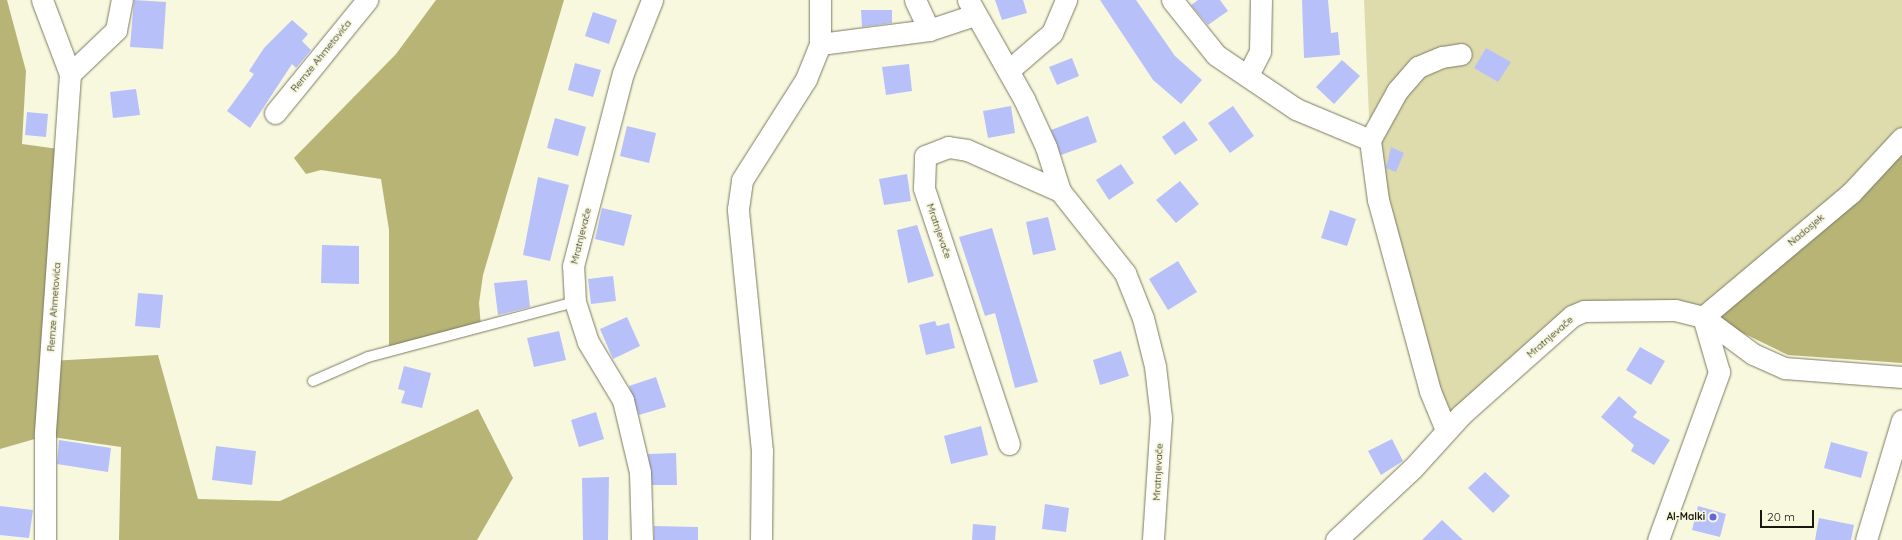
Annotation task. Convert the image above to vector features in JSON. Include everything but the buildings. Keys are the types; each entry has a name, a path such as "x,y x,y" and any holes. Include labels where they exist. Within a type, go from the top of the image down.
{"street":[{"name":"Remze Ahmetovića","path":"42,0 70,74 45,436 45,540"},
{"path":"70,74 116,30 122,0"},
{"name":"Remze Ahmetovića","path":"275,113 367,0"},
{"name":"Mratnjevače","path":"642,540 640,472 623,400 588,342 575,302 573,266 623,73 652,0"},
{"path":"761,540 762,451 738,209 742,180 806,79 820,44 820,0"},
{"path":"915,0 929,30"},
{"path":"1009,70 1052,33 1066,0"},
{"path":"1172,0 1216,55 1296,109 1370,140"},
{"path":"1248,76 1260,51 1261,0"},
{"name":"Mratnjevače","path":"820,44 929,30 971,7 1009,70 1046,147 1060,192 1125,273 1143,318 1155,366 1161,418 1153,540"},
{"path":"1446,430 1430,391 1378,200 1370,140 1397,91 1418,67 1442,56 1461,54"},
{"name":"Nadosjek","path":"1703,316 1851,193 1902,138"},
{"name":"Mratnjevače","path":"1009,444 924,188 925,156 948,147 967,150 1060,192"},
{"name":"Mratnjevače","path":"1336,540 1413,468 1446,430 1572,316 1598,308 1675,310 1703,316 1753,354 1785,368 1902,377"},
{"path":"1658,540 1719,372 1703,316"},
{"path":"1866,540 1902,420"}],"lane":[{"path":"313,382 368,357 575,302"}],"shaded area":[{"path":"0,0 7,0 26,71 22,144 66,150 50,361 158,355 198,499 280,501 478,409 513,478 477,540 119,540 121,447 45,436 0,449"},
{"path":"436,0 564,0 483,275 479,303 481,327 389,351 389,230 381,179 321,170 306,174 294,158 396,54"},
{"path":"1364,0 1902,0 1902,138 1703,317 1598,308 1446,430 1370,140"},
{"path":"1902,128 1902,363 1788,355 1720,322 1727,292 1783,248"}],"place":[{"name":"Al-Malki","path":"1713,517"}]}
